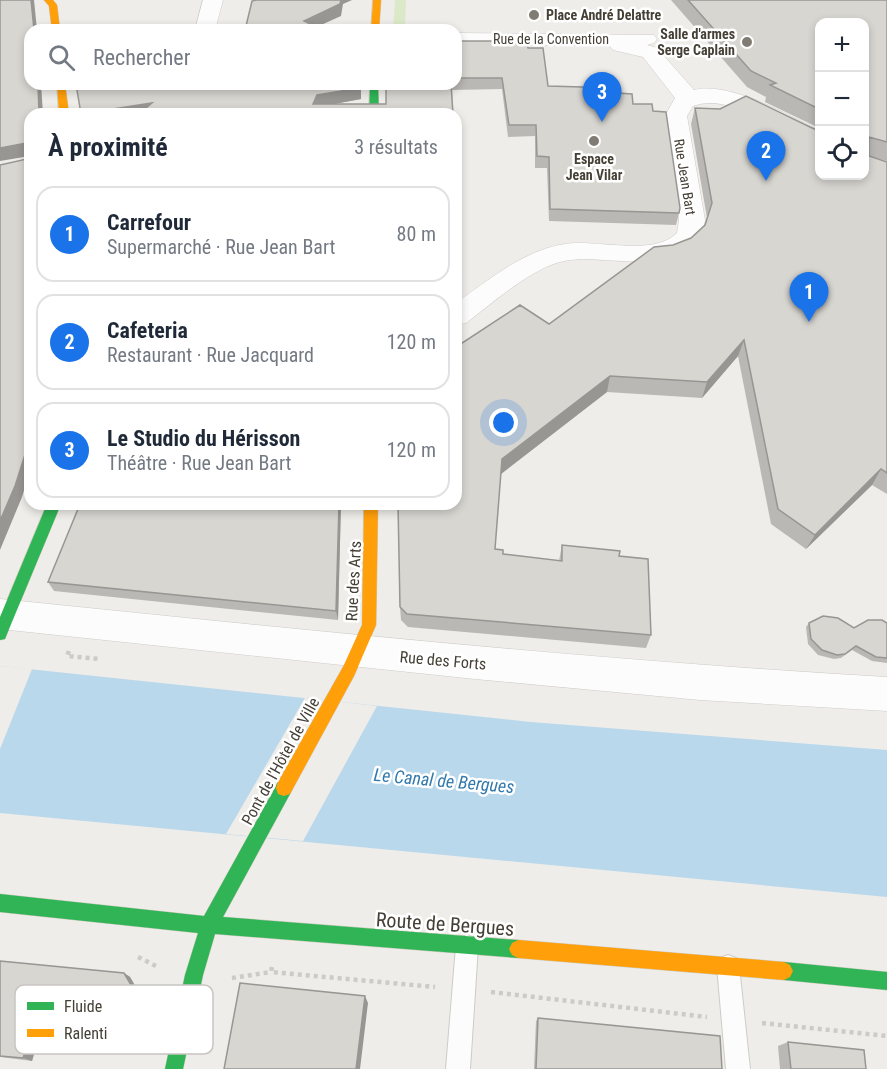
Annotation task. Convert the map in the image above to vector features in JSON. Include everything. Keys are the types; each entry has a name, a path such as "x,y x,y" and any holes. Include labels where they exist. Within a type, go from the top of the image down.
{"street":[{"path":"48,0 54,8 55,24"},
{"path":"207,24 213,0"},
{"path":"375,24 377,0"},
{"name":"Rue de la Convention","path":"462,39 647,39"},
{"path":"618,39 620,46 650,52 682,93 691,99 711,95 727,98 815,138"},
{"path":"62,90 63,108"},
{"name":"Rue Jean Bart","path":"462,312 531,266 554,255 566,252 647,254 667,251 684,241 692,226 676,116 680,107 691,99"},
{"path":"355,108 374,101"},
{"path":"3,621 51,510"},
{"name":"Rue des Arts","path":"339,690 369,625 371,510"},
{"name":"Rue des Forts","path":"3,621 700,683 887,694"},
{"name":"Pont de l'Hôtel de Ville","path":"192,985 208,925 339,690"},
{"name":"Route de Bergues","path":"0,903 208,925 728,966 887,981"},
{"name":"Pont de l'Hôtel de Ville","path":"174,1069 177,1054"}],"lane":[{"path":"459,1069 468,945"},
{"path":"728,966 738,1069"}],"path":[{"path":"271,972 279,931"},
{"path":"131,954 174,975 227,979 271,972 464,989 887,1036"}],"green space":[{"path":"395,0 406,0 405,24 393,24"}],"water":[{"name":"Le Canal de Bergues","path":"0,666 531,722 887,750 887,897 0,813"}],"pier":[{"path":"0,666 32,669 0,749"},
{"path":"305,698 377,706 303,841 226,834"}],"building":[{"path":"0,0 31,0 33,24 24,24 24,90 38,90 39,108 24,108 24,144 0,148"},
{"path":"341,0 340,4 304,21 310,24 246,24 252,1"},
{"path":"688,0 887,0 887,142 869,137 869,18 815,18 815,107 770,85 776,83 751,71"},
{"path":"462,41 527,41 528,48 543,48 548,86 617,88 618,93 632,94 633,104 652,104 653,111 666,112 679,213 550,209 549,157 537,156 536,125 509,125 502,78 462,78"},
{"path":"77,90 348,90 317,95 313,104 386,104 386,90 451,90 453,108 146,108 152,103 120,108 80,108"},
{"path":"746,96 815,129 815,180 869,180 869,156 887,162 887,473 881,469 815,535 778,509 744,340 707,382 610,376 502,459 495,549 503,550 503,554 562,561 562,545 620,551 619,556 648,559 651,635 407,614 400,607 398,510 462,510 462,343 520,305 549,324 654,247 673,245 691,238 705,225 712,203 695,108 720,109"},
{"path":"24,160 24,458 0,521 0,165"},
{"path":"78,510 339,510 336,611 48,582"},
{"path":"823,616 838,618 854,628 868,620 882,620 887,623 887,658 876,657 856,646 845,654 837,655 822,650 811,639 809,623"},
{"path":"0,961 124,973 131,985 15,985 15,1054 24,1054 23,1058 0,1056"},
{"path":"240,983 365,996 356,1069 224,1069"},
{"path":"538,1018 720,1036 722,1069 536,1069"},
{"path":"788,1042 864,1050 866,1069 791,1069"}],"traffic: fast":[{"path":"374,90 374,108"},
{"path":"0,634 52,510"},
{"path":"192,985 209,925 284,788"},
{"path":"0,903 209,925 518,949"},
{"path":"784,971 887,981"},
{"path":"174,1069 177,1054"}],"traffic: slow":[{"path":"48,0 53,5 55,24"},
{"path":"375,24 377,0"},
{"path":"62,90 63,108"},
{"path":"284,788 349,671 369,625 371,510"},
{"path":"518,949 784,971"}],"place":[{"name":"Place André Delattre","path":"534,15"},
{"name":"Salle d'armes Serge Caplain","path":"747,42"},
{"name":"Le Studio du Hérisson","path":"602,122"},
{"name":"Espace Jean Vilar","path":"594,141"},
{"name":"Cafeteria","path":"766,181"},
{"name":"Carrefour","path":"809,322"}]}
